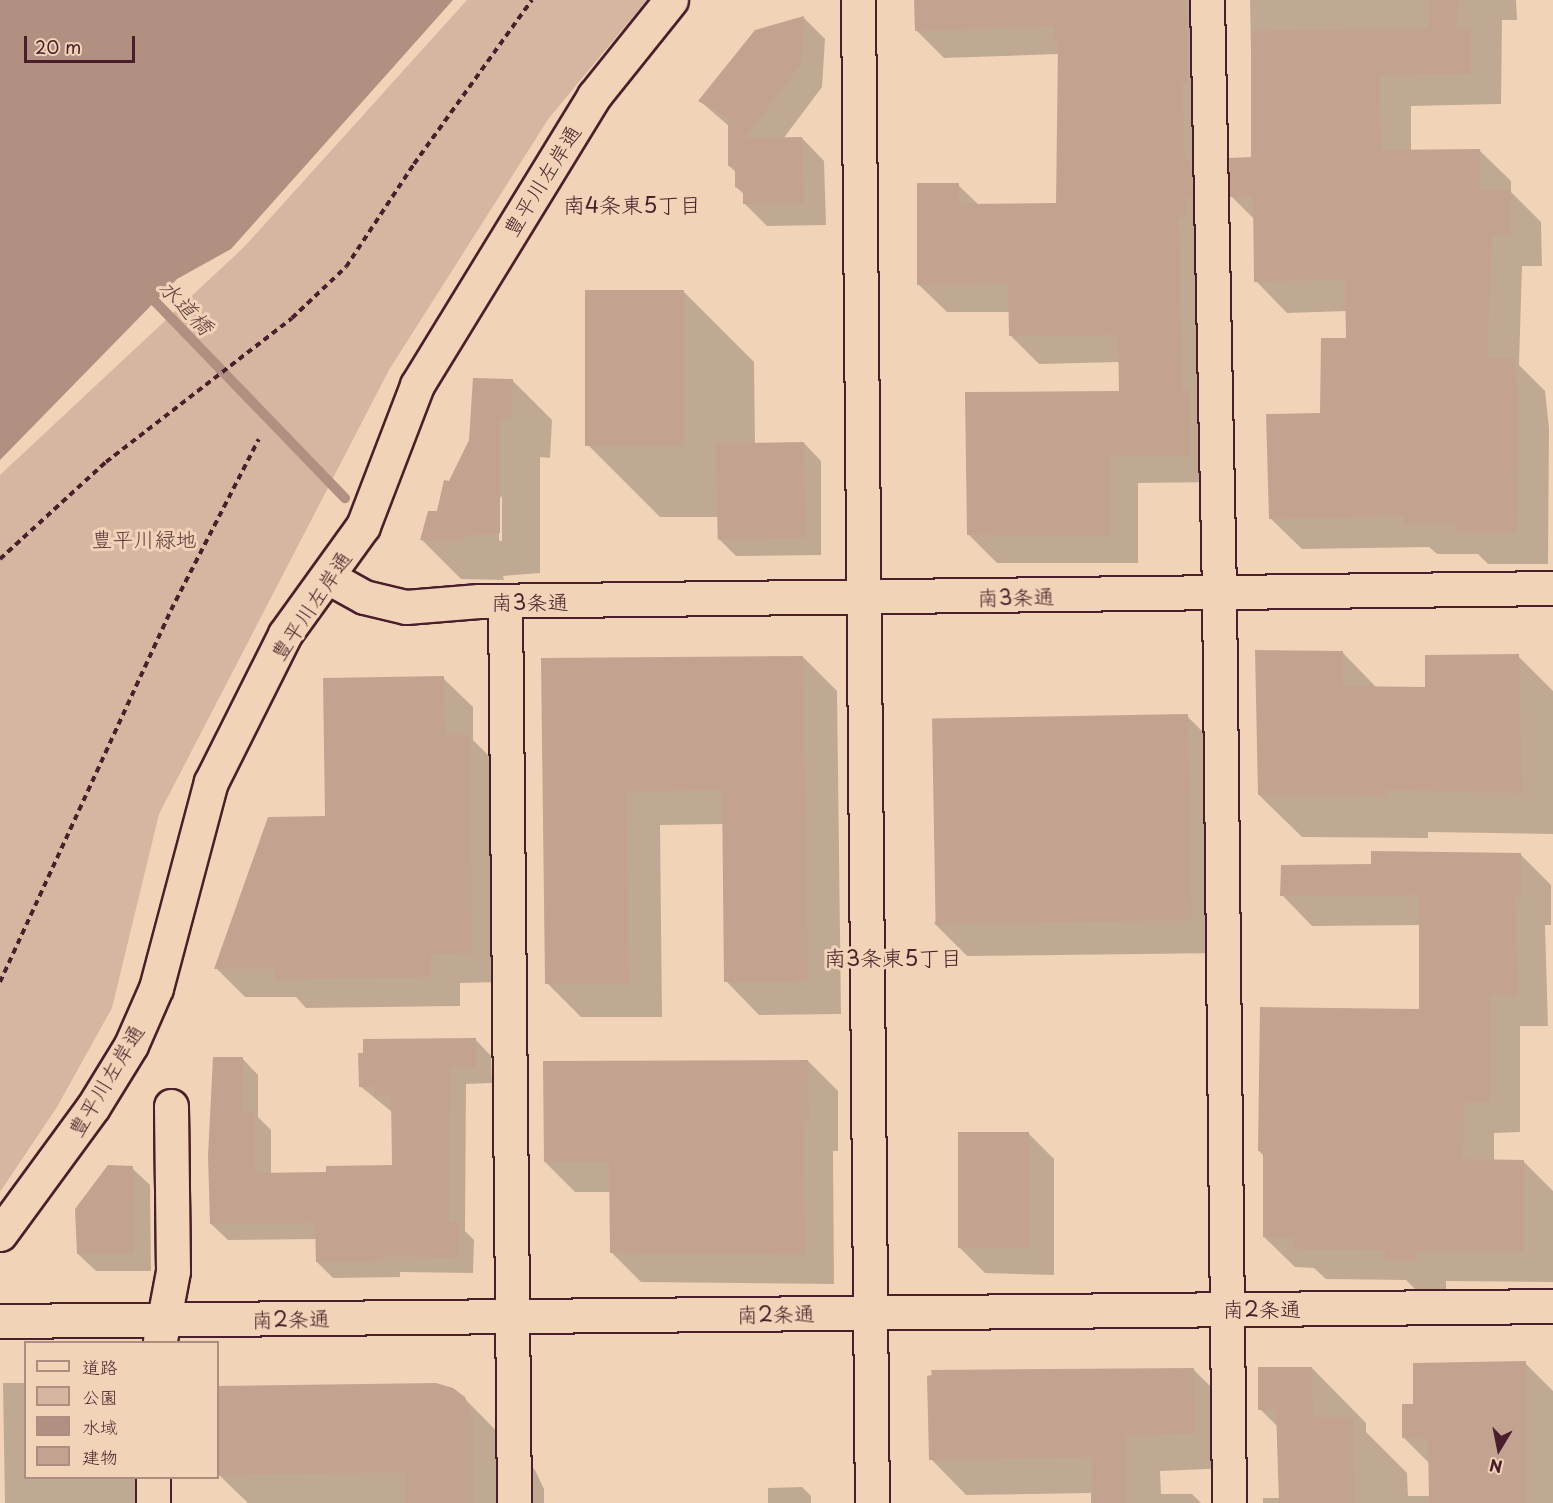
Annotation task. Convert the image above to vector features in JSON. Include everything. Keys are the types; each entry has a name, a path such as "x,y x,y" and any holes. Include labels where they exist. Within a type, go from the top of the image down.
{"street":[{"name":"豊平川左岸通","path":"0,1234 93,1107 131,1045 156,988 211,782 285,634 363,526 417,385 594,96 671,0"},
{"path":"858,0 872,1503"},
{"path":"1207,0 1219,593 1229,1503"},
{"name":"南3条通","path":"328,577 364,597 406,606 492,601 1553,588"},
{"path":"492,601 513,1314 514,1503"},
{"path":"162,1331 173,1271 171,1106"},
{"name":"南2条通","path":"0,1321 162,1331 513,1314 1553,1306"},
{"path":"153,1479 153,1503"}],"path":[{"path":"0,560 98,469 292,318 346,267 420,155 532,0"},
{"path":"0,982 171,610 258,439"}],"green space":[{"name":"豊平川緑地","path":"467,0 647,0 549,118 389,370 159,814 112,1008 57,1107 0,1192 0,475 244,247"}],"water":[{"path":"0,0 453,0 231,249 177,279 0,460"}],"building":[{"path":"914,0 1184,0 1187,39 1187,84 1182,84 1185,159 1191,159 1192,198 1186,198 1187,218 1179,218 1182,390 1189,390 1190,455 1111,456 1111,536 967,535 965,392 1119,391 1118,335 1009,336 1008,284 917,285 917,183 959,183 959,204 1056,203 1058,42 1054,42 1054,26 915,31"},
{"path":"1430,0 1458,0 1457,28 1471,28 1471,74 1380,75 1381,150 1480,149 1480,190 1511,190 1511,235 1492,235 1487,358 1514,358 1518,396 1517,533 1455,533 1455,523 1404,524 1404,516 1269,519 1266,414 1320,413 1321,338 1346,338 1345,279 1254,282 1253,196 1230,197 1229,158 1251,157 1251,31 1429,28"},
{"path":"804,16 801,64 745,138 802,137 804,203 743,204 743,191 735,187 735,166 728,166 728,118 698,101 755,30"},
{"path":"585,290 684,290 684,446 585,446"},
{"path":"473,378 513,379 511,419 500,418 500,533 464,536 464,541 420,540 428,511 437,511 444,480 449,481 469,440"},
{"path":"804,442 806,538 718,540 716,444"},
{"path":"1255,650 1343,651 1343,686 1425,687 1425,655 1519,654 1522,793 1386,790 1386,796 1258,795"},
{"path":"803,656 808,981 724,982 722,790 626,792 629,984 545,984 541,658"},
{"path":"444,676 445,735 470,735 472,953 431,954 431,977 275,979 275,968 214,969 268,817 325,816 323,678"},
{"path":"1188,714 1192,920 936,924 932,718"},
{"path":"1371,851 1521,853 1521,895 1515,895 1518,996 1490,996 1490,1102 1464,1103 1463,1159 1524,1160 1524,1251 1416,1251 1416,1261 1385,1261 1385,1250 1294,1249 1294,1238 1263,1237 1263,1151 1258,1151 1260,1007 1419,1009 1419,895 1280,896 1281,865 1371,864"},
{"path":"476,1038 476,1067 450,1068 449,1222 459,1222 458,1258 384,1256 384,1261 316,1262 315,1223 210,1224 208,1156 213,1057 243,1057 242,1112 255,1112 255,1173 326,1172 326,1166 392,1165 391,1096 374,1096 374,1086 359,1087 358,1053 363,1053 363,1039"},
{"path":"808,1060 809,1122 804,1122 805,1255 610,1253 609,1162 544,1162 543,1061"},
{"path":"958,1132 1029,1132 1029,1248 958,1248"},
{"path":"108,1165 133,1166 134,1254 77,1254 75,1209"},
{"path":"1526,1361 1526,1503 1429,1503 1428,1439 1402,1438 1402,1404 1413,1404 1413,1363"},
{"path":"1258,1367 1312,1367 1313,1417 1353,1417 1354,1503 1279,1503 1276,1409 1258,1410"},
{"path":"1194,1368 1195,1433 1126,1436 1127,1503 1093,1503 1092,1457 929,1460 927,1376 932,1375 931,1370"},
{"path":"436,1383 453,1388 465,1397 473,1417 473,1503 405,1503 406,1472 219,1475 219,1386"}],"waterway":[{"name":"水道橋","path":"145,291 345,498"}],"district":[{"name":"南4条東5丁目","path":"632,204"},
{"name":"南3条東5丁目","path":"893,957"}]}
